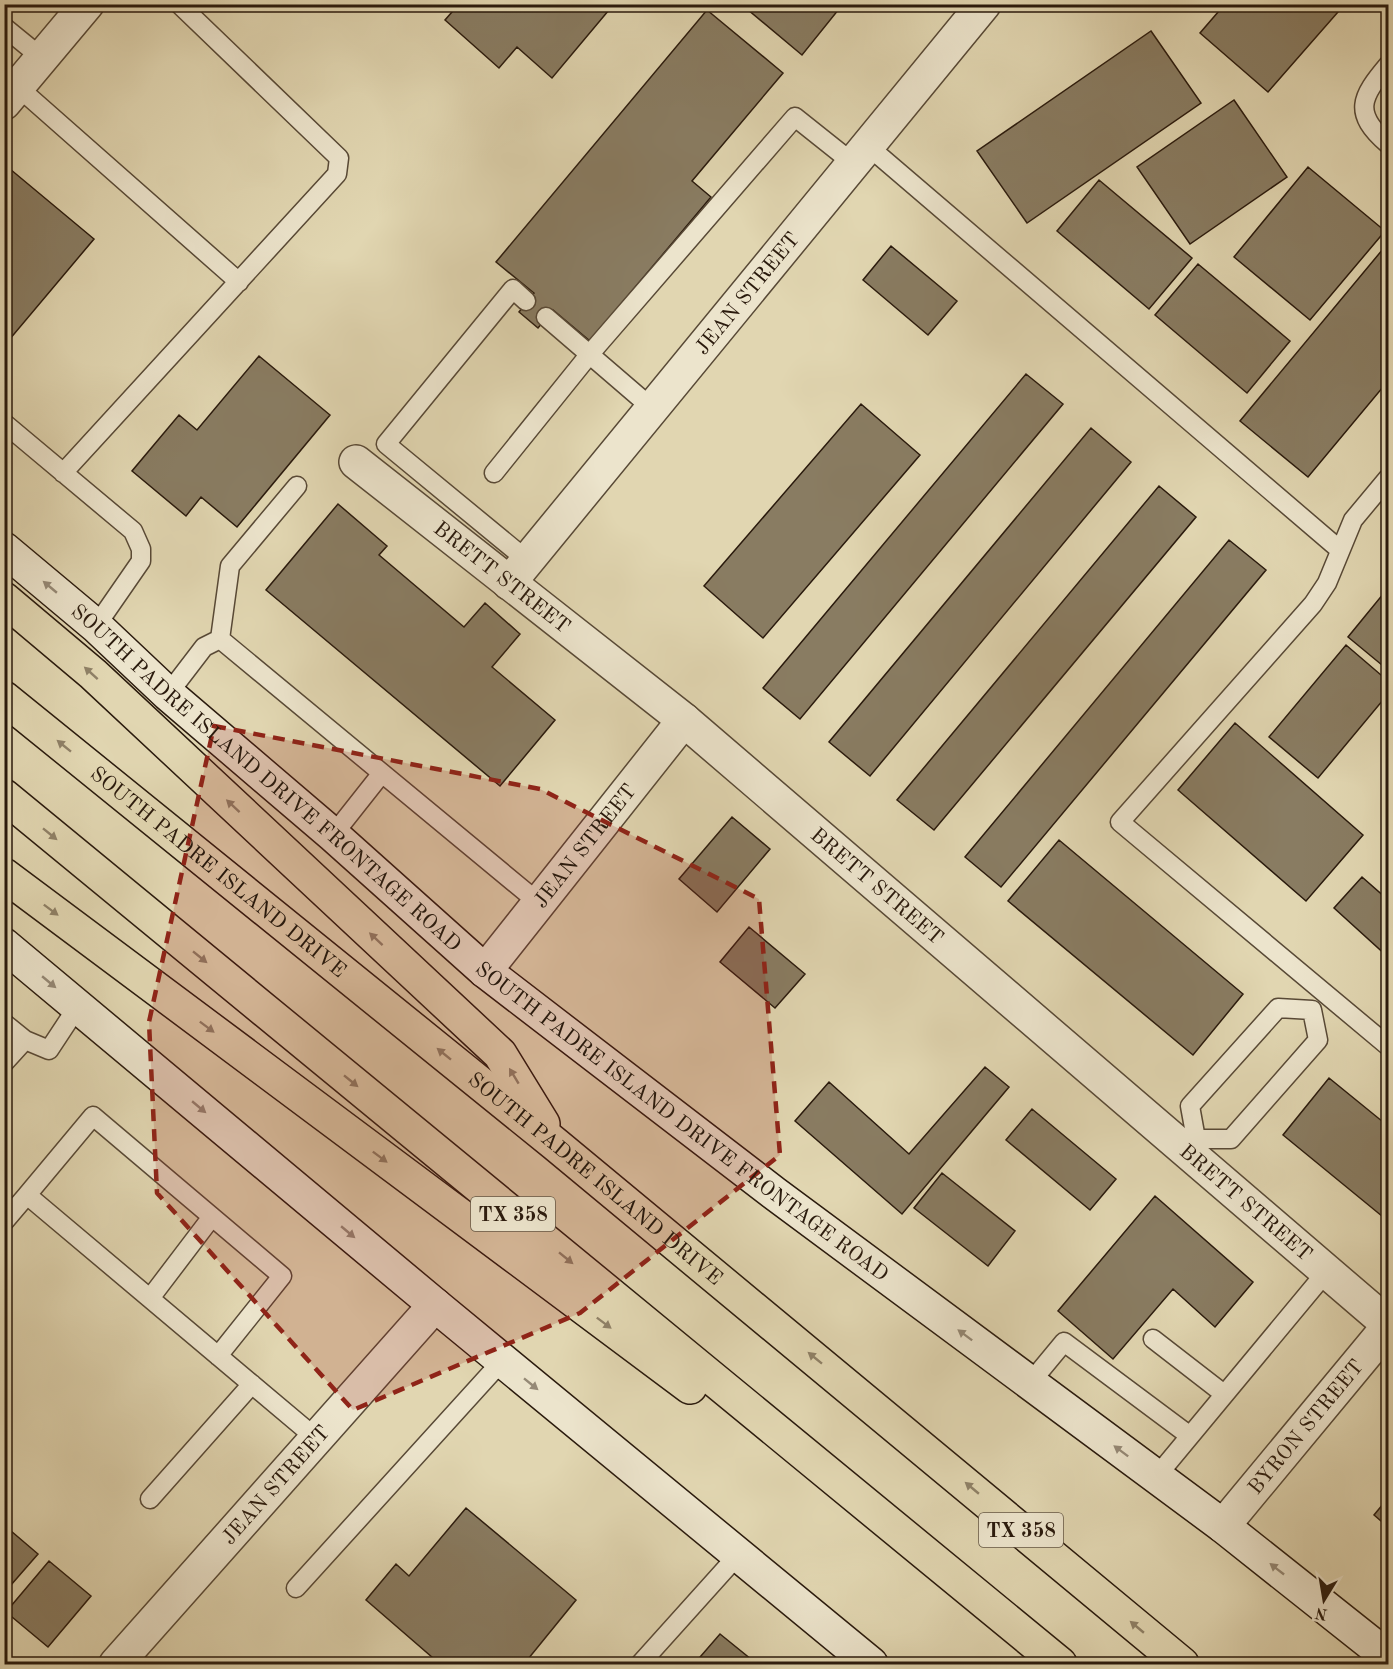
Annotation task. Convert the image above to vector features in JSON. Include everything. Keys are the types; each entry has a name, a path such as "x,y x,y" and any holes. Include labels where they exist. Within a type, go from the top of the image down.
{"highway":[{"path":"4,599 93,674 500,1054 555,1144"},
{"name":"SOUTH PADRE ISLAND DRIVE","path":"4,698 555,1144 1182,1665"},
{"name":"TX 358","path":"4,796 1060,1665"},
{"path":"4,875 1021,1632"}],"street":[{"path":"11,95 87,4"},
{"name":"JEAN STREET","path":"519,572 984,4"},
{"name":"BRETT STREET","path":"356,462 519,572 684,720 1191,1144 1327,1271 1389,1325"},
{"name":"SOUTH PADRE ISLAND DRIVE FRONTAGE ROAD","path":"4,549 96,626 168,694 333,835 485,971 774,1193 1223,1526 1389,1657"},
{"name":"JEAN STREET","path":"485,971 684,720"},
{"path":"4,945 502,1361 871,1665"},
{"name":"JEAN STREET","path":"116,1665 435,1305"},
{"name":"BYRON STREET","path":"1223,1526 1389,1325"}],"lane":[{"path":"63,473 337,174 339,158 179,4"},
{"path":"4,27 42,58"},
{"path":"1389,65 1370,86 1363,102 1363,115 1389,144"},
{"path":"11,95 239,282"},
{"path":"494,473 589,355 795,117 861,155 1340,550"},
{"path":"519,572 386,444 513,290 526,301"},
{"path":"546,317 652,409"},
{"path":"4,423 133,531 141,549 141,561 96,626"},
{"path":"1389,478 1353,520 1327,583 1313,604 1120,822 1389,1047"},
{"path":"220,639 230,566 297,486"},
{"path":"168,694 204,647 220,639"},
{"path":"220,639 539,903"},
{"path":"333,835 382,773"},
{"path":"1312,1010 1278,1008 1190,1106 1191,1144 1231,1139 1318,1040 1312,1010 1325,993"},
{"path":"4,1023 25,1040 49,1050 78,1006"},
{"path":"4,1063 25,1040"},
{"path":"4,1222 93,1116 282,1276 218,1356"},
{"path":"27,1195 317,1439"},
{"path":"151,1297 211,1218"},
{"path":"1156,1477 1327,1271"},
{"path":"1154,1339 1224,1394"},
{"path":"1030,1383 1064,1342 1190,1436"},
{"path":"296,1588 502,1361"},
{"path":"150,1499 252,1384"},
{"path":"640,1665 738,1555"}],"highlighted area":[{"path":"214,726 540,789 759,899 780,1155 580,1313 353,1410 157,1193 149,1022"}],"building":[{"path":"459,4 614,4 552,78 517,47 499,68 445,20"},
{"path":"741,4 843,4 802,55"},
{"path":"1225,4 1345,4 1268,92 1200,33"},
{"path":"707,10 783,73 692,181 711,197 590,341 553,310 538,328 519,312 534,293 496,262"},
{"path":"1151,31 1201,103 1027,223 977,151"},
{"path":"1234,100 1287,177 1190,244 1137,167"},
{"path":"4,164 94,239 4,346"},
{"path":"1308,167 1385,231 1310,320 1234,257"},
{"path":"1099,180 1192,258 1149,309 1057,231"},
{"path":"1388,243 1388,381 1308,477 1240,421"},
{"path":"891,246 957,301 928,335 863,280"},
{"path":"1198,264 1290,341 1247,393 1155,315"},
{"path":"259,356 330,415 237,527 201,497 186,516 132,471 179,415 197,430"},
{"path":"1026,374 1063,404 800,719 763,688"},
{"path":"861,404 920,455 763,638 704,586"},
{"path":"1091,428 1131,462 870,776 829,742"},
{"path":"1159,486 1196,517 934,830 897,800"},
{"path":"338,504 387,546 379,555 464,627 485,603 520,634 492,667 555,720 500,786 266,590"},
{"path":"1229,540 1266,570 1001,887 965,857"},
{"path":"1388,588 1388,670 1348,637"},
{"path":"1346,645 1388,681 1388,694 1318,778 1269,737"},
{"path":"1235,723 1363,835 1306,901 1178,790"},
{"path":"732,817 770,849 717,912 679,879"},
{"path":"1059,840 1243,994 1193,1055 1008,901"},
{"path":"1362,877 1386,898 1388,895 1388,957 1334,908"},
{"path":"749,927 805,974 775,1008 720,962"},
{"path":"985,1067 1009,1087 902,1214 795,1121 829,1082 909,1154"},
{"path":"1329,1078 1388,1126 1388,1221 1283,1135"},
{"path":"1032,1109 1116,1179 1090,1210 1006,1140"},
{"path":"942,1173 1015,1231 988,1266 914,1208"},
{"path":"1155,1196 1253,1282 1215,1327 1173,1289 1113,1359 1058,1311"},
{"path":"1388,1498 1388,1527 1374,1515"},
{"path":"466,1508 576,1600 524,1664 440,1664 366,1600 396,1564 409,1576"},
{"path":"4,1525 38,1554 4,1593"},
{"path":"49,1561 91,1596 48,1647 6,1612"},
{"path":"720,1634 757,1664 694,1664"}]}
